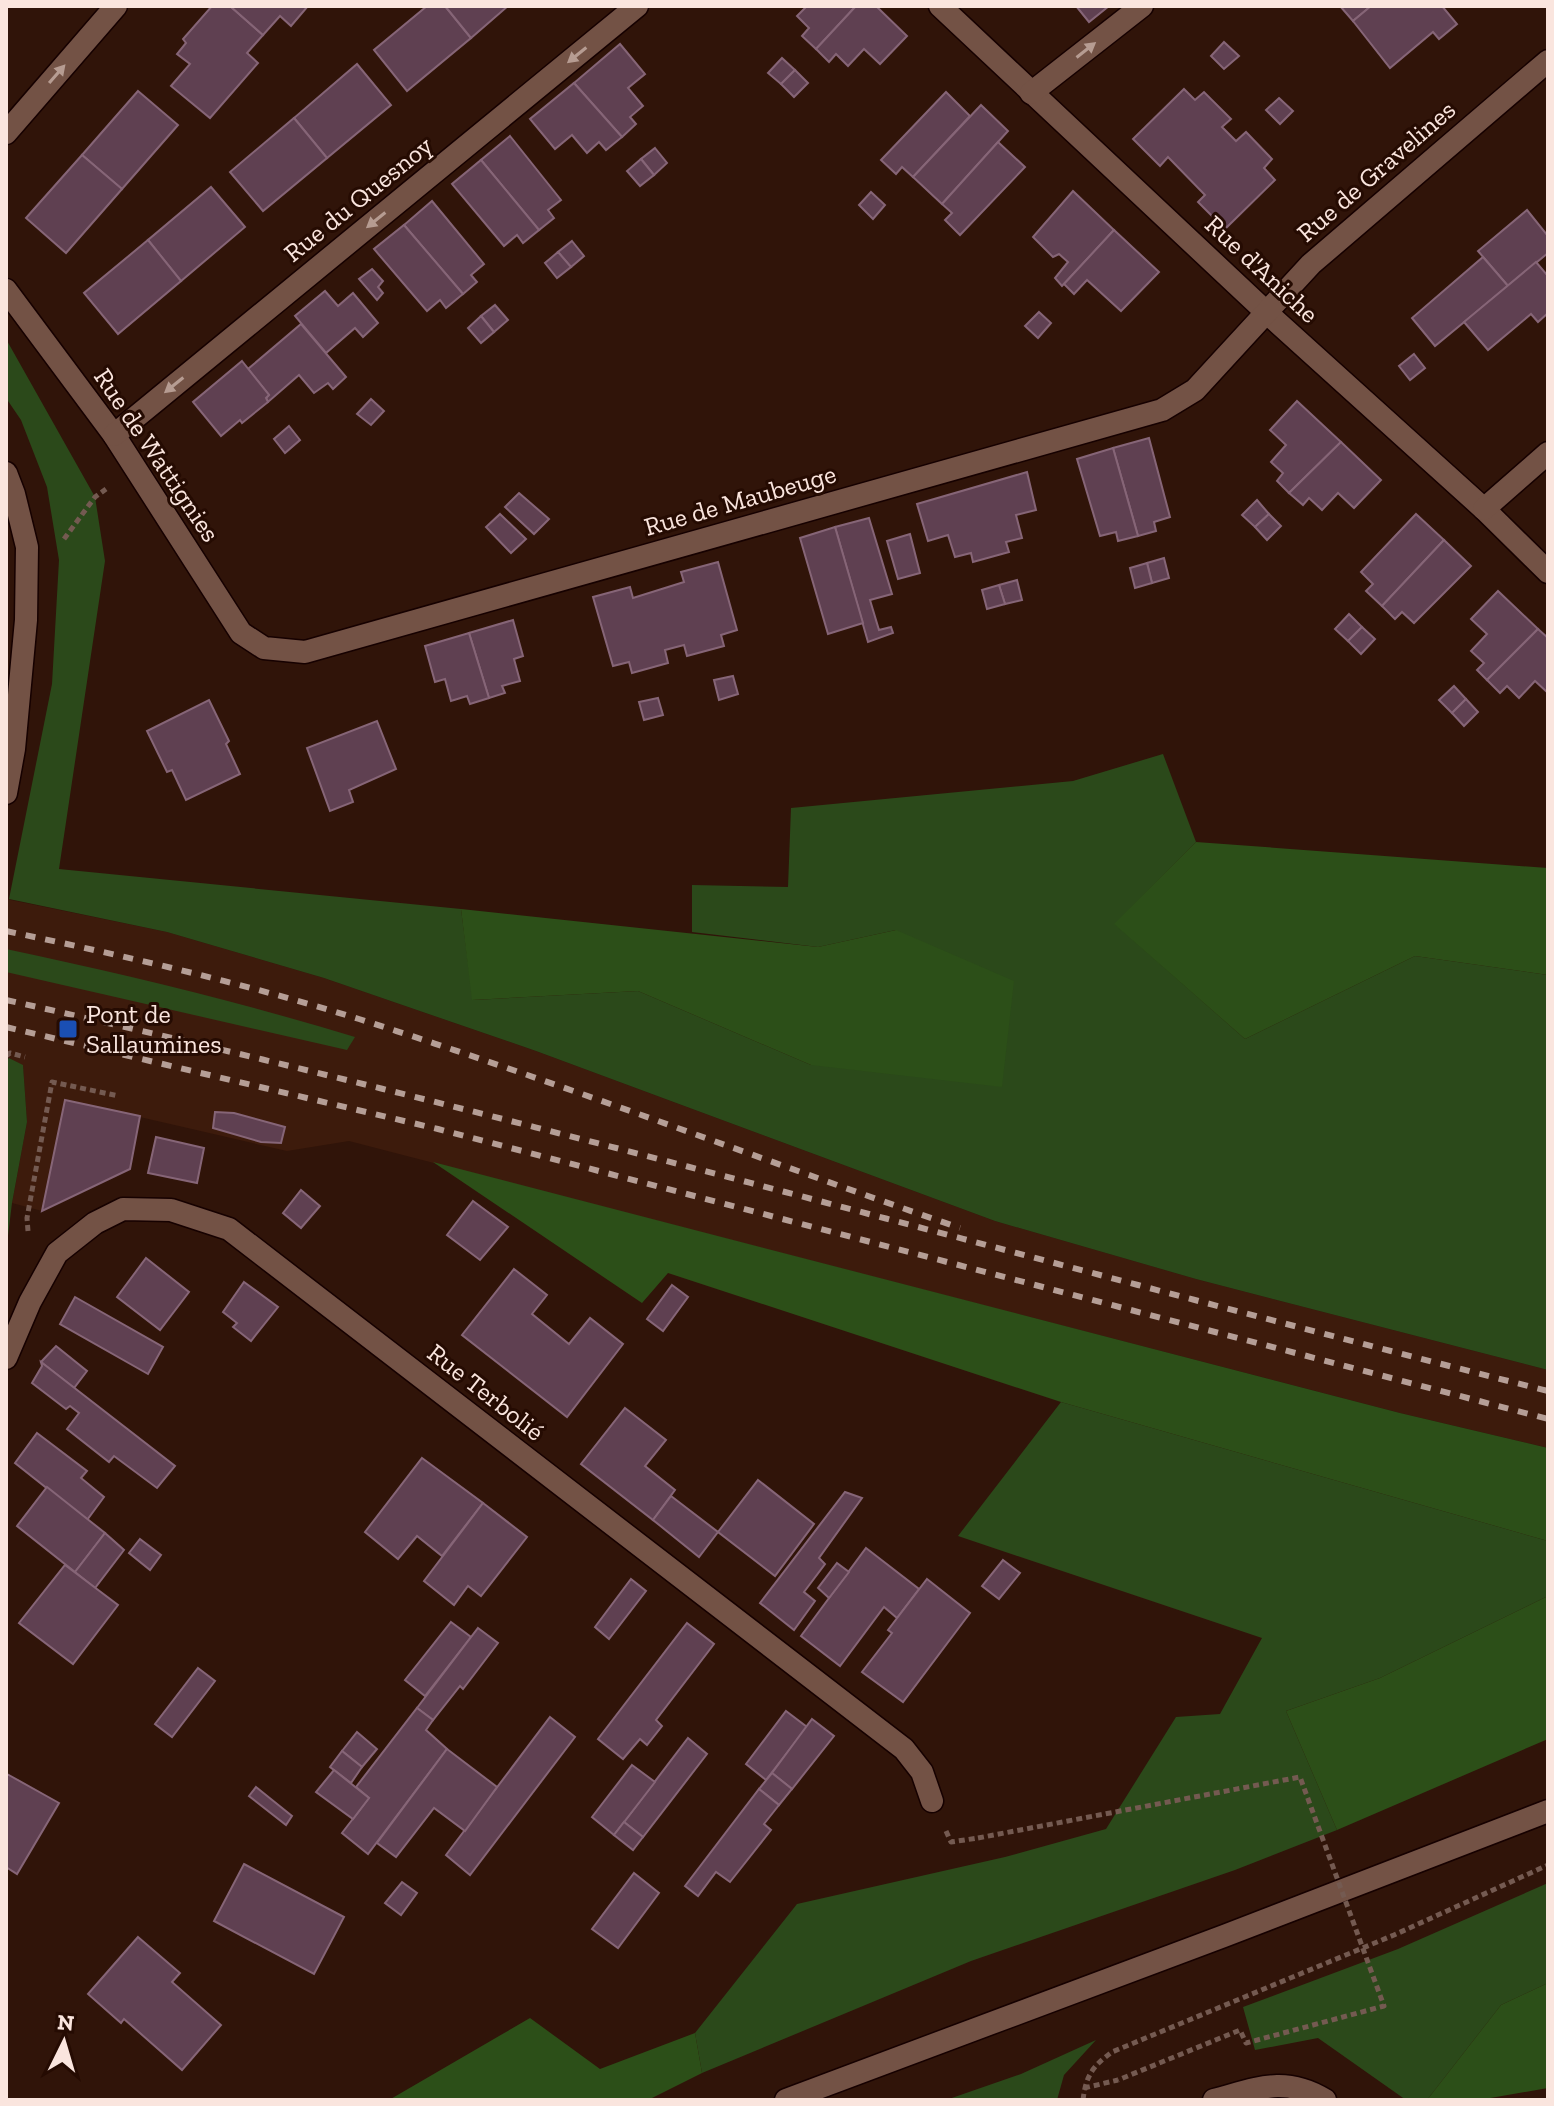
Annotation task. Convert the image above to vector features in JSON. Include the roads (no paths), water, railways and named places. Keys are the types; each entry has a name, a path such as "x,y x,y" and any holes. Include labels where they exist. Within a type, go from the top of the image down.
{"street":[{"path":"6,133 116,6"},
{"name":"Rue du Quesnoy","path":"114,435 637,6"},
{"name":"Rue d'Aniche","path":"940,6 1266,312 1484,509 1548,572"},
{"path":"1031,93 1142,6"},
{"name":"Rue de Gravelines","path":"1216,366 1311,264 1548,61"},
{"name":"Rue de Wattignies","path":"6,290 114,435 241,633 264,648"},
{"name":"Rue de Maubeuge","path":"264,648 305,652 1162,410 1195,390 1216,366"},
{"path":"1484,509 1548,453"},
{"path":"6,473 27,547 26,620 14,749 6,793"},
{"name":"Rue Terbolié","path":"6,1358 30,1302 57,1253 95,1223 123,1209 171,1210 229,1229 904,1749 922,1772 932,1801"},
{"path":"786,2100 1548,1811"},
{"path":"1214,2100 1274,2084 1293,2086 1325,2100"}],"railway":[{"path":"6,931 184,971 359,1019 960,1228"},
{"path":"6,1000 393,1091 1548,1391"},
{"path":"6,1027 438,1129 1548,1419"}],"place":[{"name":"Pont de Sallaumines","path":"68,1029"}]}
